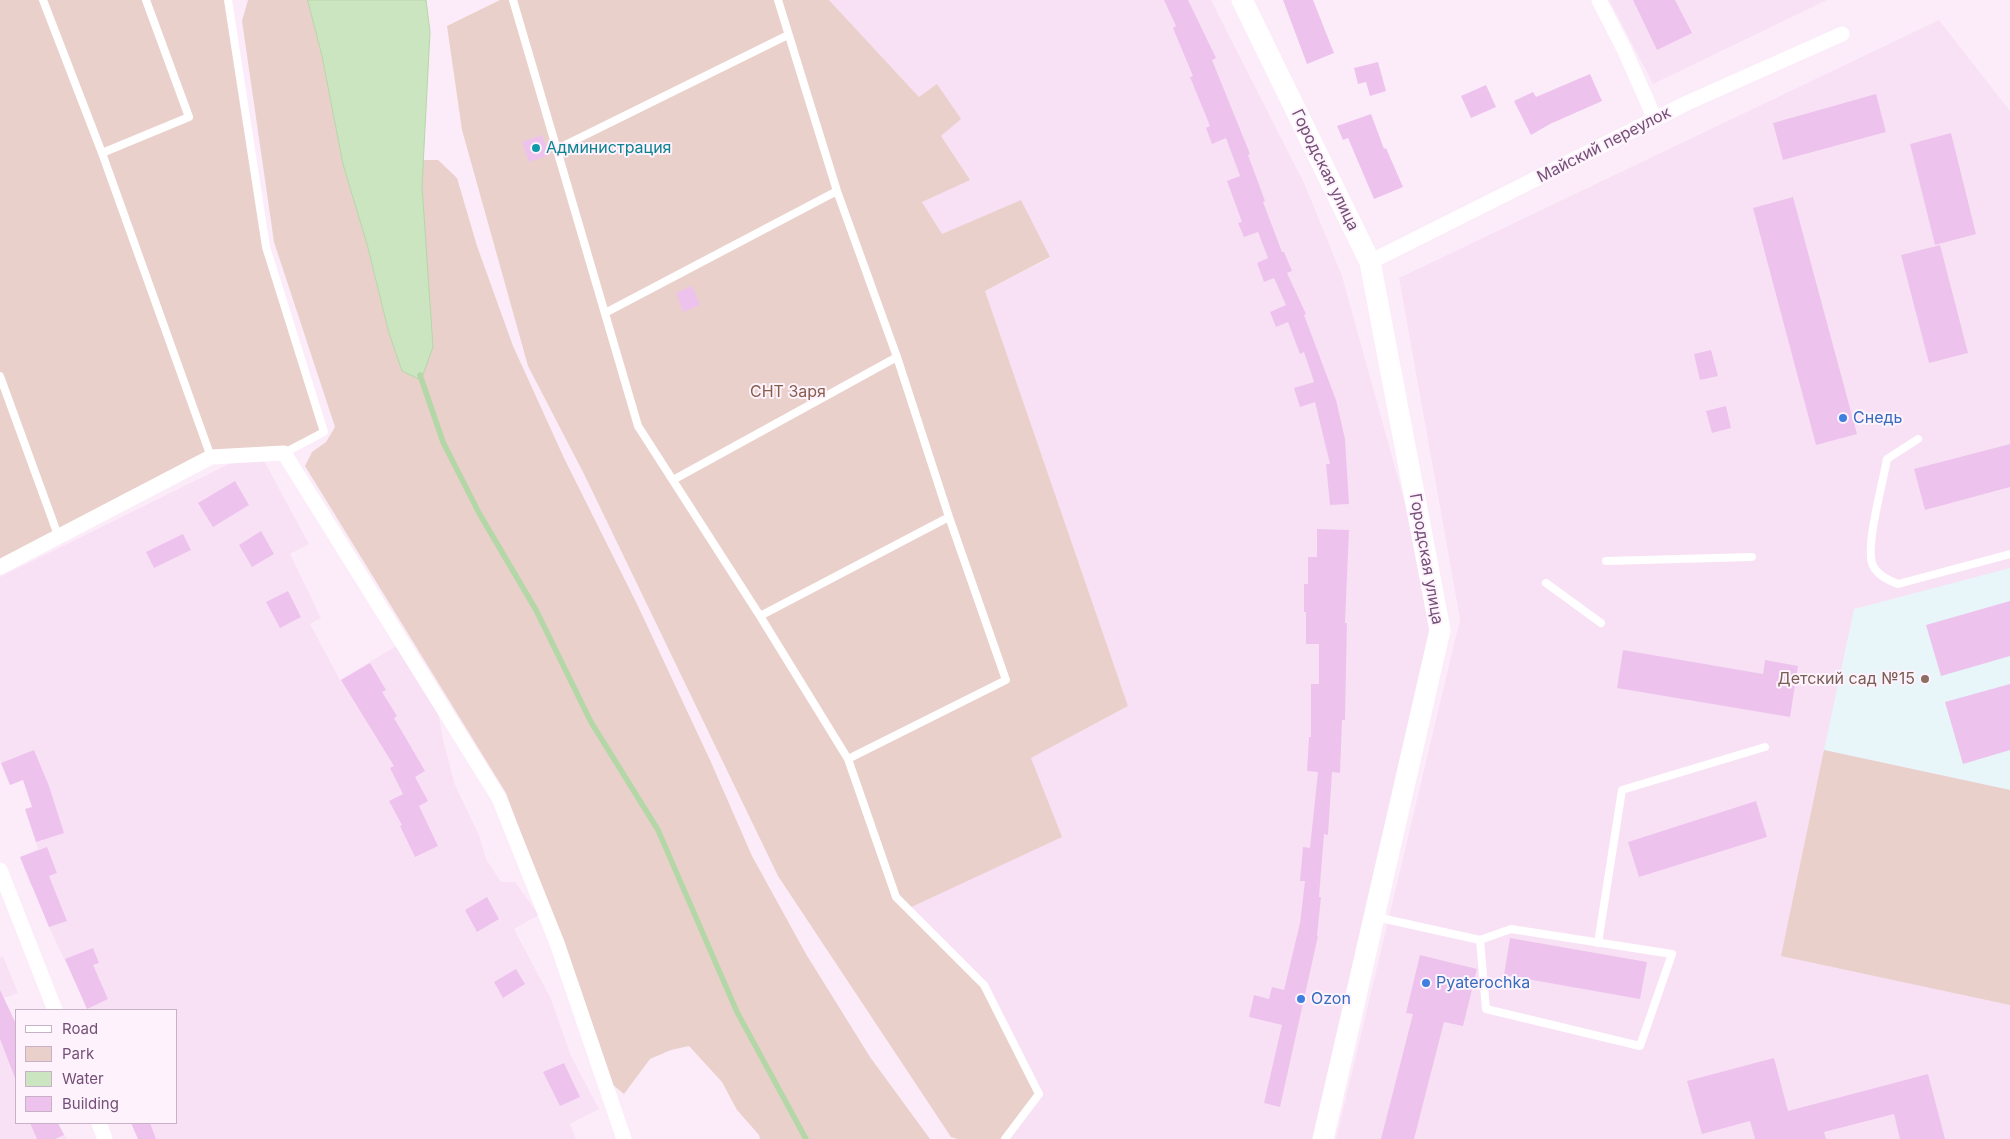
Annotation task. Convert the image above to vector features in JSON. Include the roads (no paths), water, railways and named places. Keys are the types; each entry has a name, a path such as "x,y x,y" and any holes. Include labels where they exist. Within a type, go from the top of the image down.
{"street":[{"name":"Городская улица","path":"1242,0 1370,262 1440,630 1323,1139"},
{"path":"1600,0 1655,119"},
{"name":"Майский переулок","path":"1370,262 1655,119 1842,34"},
{"path":"0,568 211,457 284,453 499,798 557,943 624,1139"},
{"path":"0,870 55,1009"},
{"path":"99,1124 105,1139"}],"lane":[{"path":"43,0 102,153 211,457"},
{"path":"102,153 189,117 146,0"},
{"path":"228,0 266,246 324,432 284,453"},
{"path":"513,0 638,426 760,616 848,759 896,897 984,985 1039,1094 1005,1139"},
{"path":"778,0 837,191 897,357 949,517 1006,680 848,759"},
{"path":"557,150 788,35"},
{"path":"605,313 837,191"},
{"path":"673,480 897,357"},
{"path":"0,376 59,538"},
{"path":"1918,439 1887,459 1871,543 1872,564 1882,577 1898,584 2010,554"},
{"path":"760,616 949,517"},
{"path":"1606,561 1752,557"},
{"path":"1546,583 1601,623"},
{"path":"1598,943 1622,790 1765,747"},
{"path":"1374,916 1480,940 1511,929 1672,954 1640,1046 1486,1009 1480,940"}],"water":[{"path":"308,0 426,0 430,32 422,186 433,347 421,380 402,371 389,333 367,244 343,164 322,56"}],"waterway":[{"path":"420,375 443,442 479,513 536,610 591,722 658,830 737,1012 806,1139"}],"place":[{"name":"Администрация","path":"536,148"},
{"name":"Снедь","path":"1843,418"},
{"name":"Детский сад №15","path":"1925,679"},
{"name":"Pyaterochka","path":"1426,983"},
{"name":"Ozon","path":"1301,999"}],"park label":[{"name":"СНТ Заря","path":"788,392"}]}
